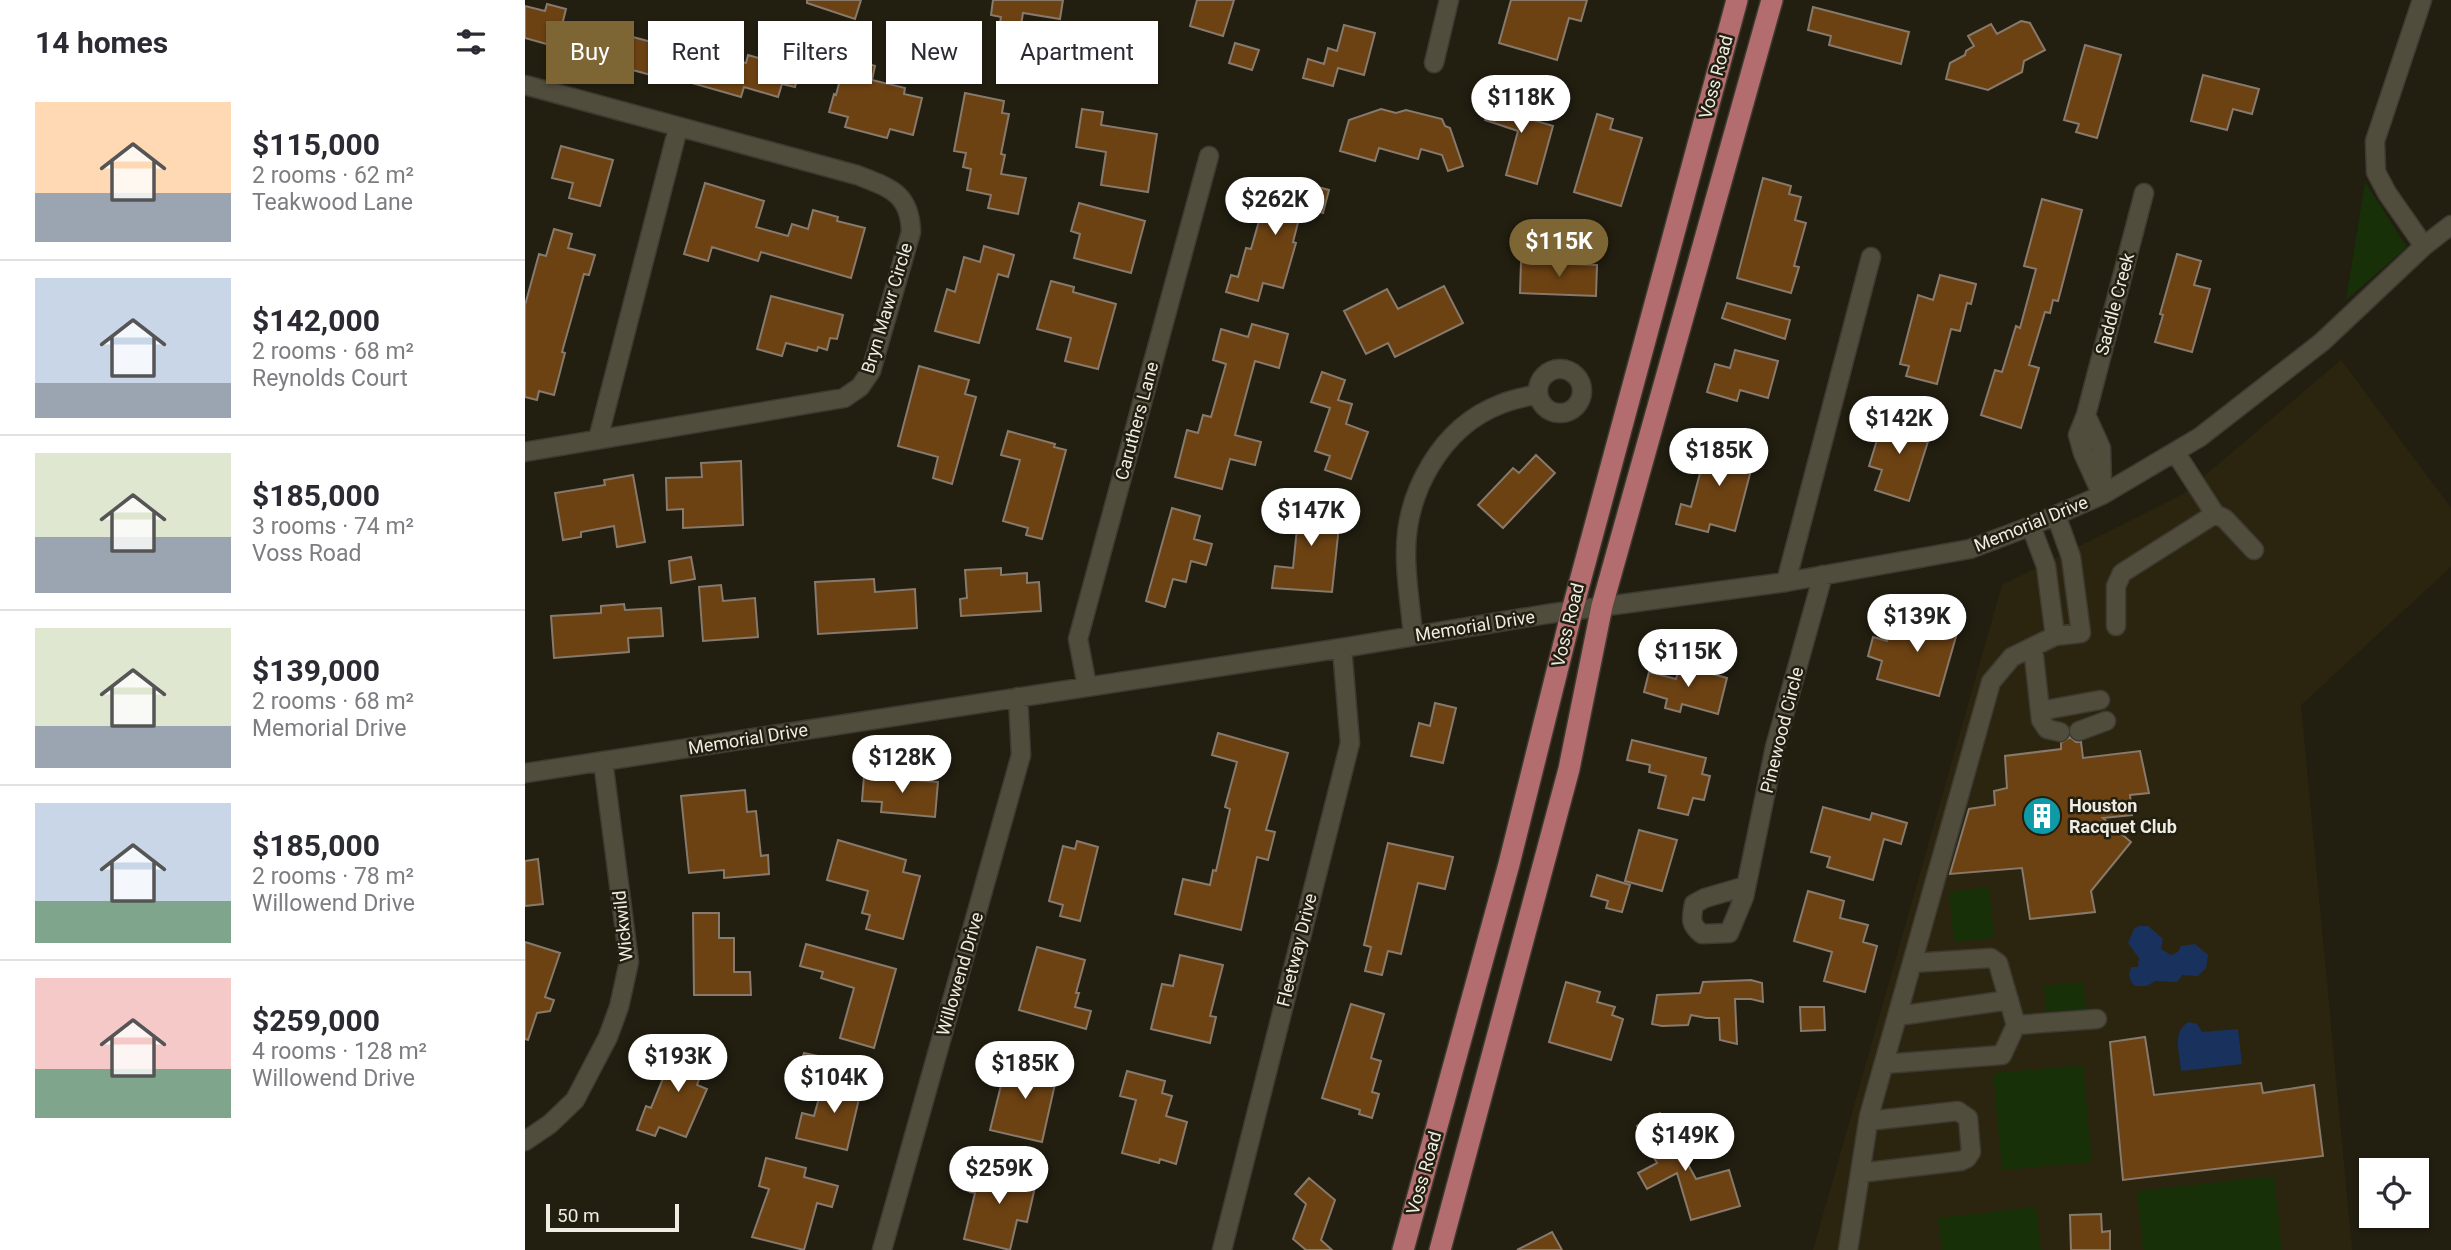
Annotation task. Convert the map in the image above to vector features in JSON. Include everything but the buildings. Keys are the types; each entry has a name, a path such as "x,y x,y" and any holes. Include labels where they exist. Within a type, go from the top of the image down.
{"main road":[{"name":"Voss Road","path":"1403,1250 1510,864 1571,611 1737,0"},
{"name":"Voss Road","path":"1440,1250 1569,769 1602,606 1772,0"},
{"path":"1458,1051 1492,1062"}],"street":[{"path":"1434,63 1450,0"},
{"path":"2422,0 2375,141 2376,172 2387,193 2424,246"},
{"name":"Bryn Mawr Circle","path":"525,85 857,175 880,184 901,197 911,213 911,232 871,371 860,387 844,398 525,452"},
{"path":"598,439 678,128"},
{"name":"Caruthers Lane","path":"1087,686 1078,639 1209,156"},
{"name":"Saddle Creek","path":"2102,495 2078,435 2086,415 2144,193"},
{"name":"Memorial Drive","path":"525,773 1342,649 1602,606 1786,582 1970,549 2102,495 2200,437 2322,342 2424,246 2451,225"},
{"path":"1786,582 1871,257"},
{"path":"1413,636 1406,554 1408,528 1429,463 1452,437 1476,417 1501,404 1538,394"},
{"path":"2175,452 2215,514 2225,519 2254,550"},
{"path":"2116,626 2116,586 2122,573 2215,514"},
{"path":"1848,1250 1868,1121 1990,682 2012,657 2055,636 2081,633 2071,556 2056,516"},
{"path":"2031,526 2046,566 2055,636"},
{"name":"Pinewood Circle","path":"1746,886 1775,747 1823,575"},
{"path":"2033,647 2041,720 2047,729 2060,732"},
{"name":"Fleetway Drive","path":"1222,1250 1349,743 1342,649"},
{"name":"Willowend Drive","path":"882,1250 1021,755 1018,697"},
{"path":"2040,711 2101,700"},
{"path":"2079,731 2106,721"},
{"name":"Wickwild","path":"525,1142 550,1124 575,1100 608,1037 619,1007 629,962 603,761"},
{"path":"1884,1064 2002,1055 2016,1025 1998,963 1991,958 1912,963"},
{"path":"1898,1016 2009,1000"},
{"path":"2016,1025 2097,1019"},
{"path":"1860,1172 1961,1161 1971,1152 1968,1118 1958,1111 1868,1121"}],"shaded area":[{"name":"Houston Racquet Club","path":"2341,360 2451,508 2451,567 2301,705 2352,1250 1813,1250 2002,585 2183,494"}],"green space":[{"path":"2365,182 2407,247 2346,300"},
{"path":"1989,887 1994,938 1954,942 1949,892"},
{"path":"2083,982 2086,1012 2046,1017 2044,986"},
{"path":"2083,1065 2092,1162 2002,1170 1993,1073"},
{"path":"2274,1176 2282,1250 2143,1250 2137,1191"},
{"path":"2036,1207 2041,1250 1942,1250 1938,1218"}],"water":[{"path":"2148,926 2163,939 2161,949 2171,955 2178,952 2181,946 2195,944 2208,955 2206,968 2198,976 2182,975 2177,982 2155,981 2147,986 2135,986 2129,975 2132,967 2138,967 2139,958 2128,943 2134,929"},
{"path":"2189,1022 2197,1024 2202,1032 2238,1029 2242,1064 2181,1071 2178,1037 2183,1026"}],"place":[{"name":"Houston Racquet Club","path":"2042,816"}]}
